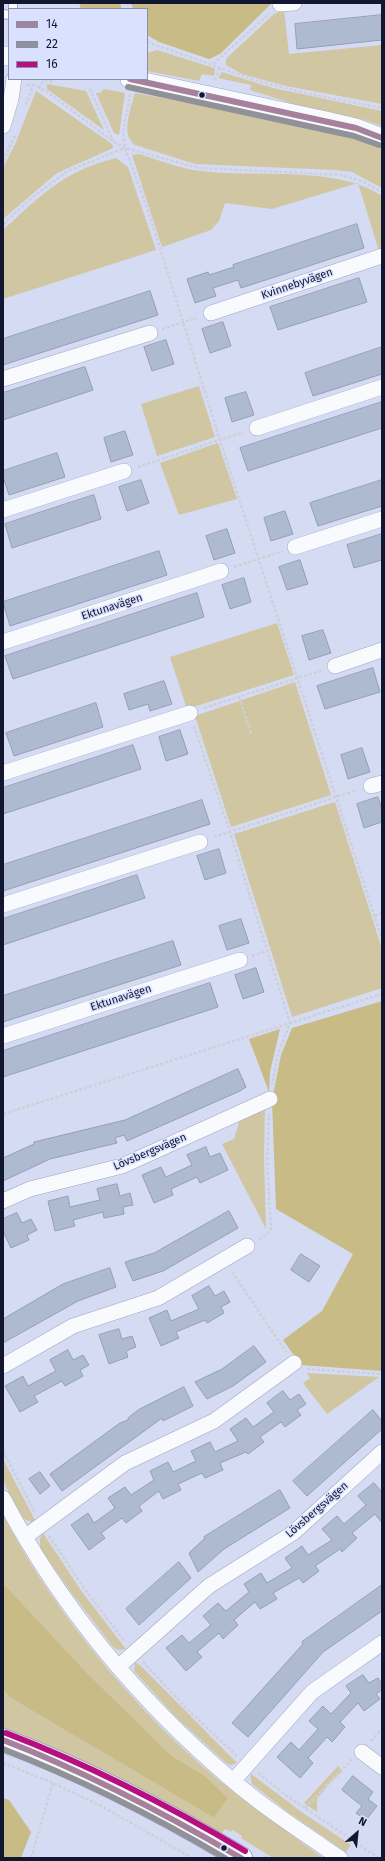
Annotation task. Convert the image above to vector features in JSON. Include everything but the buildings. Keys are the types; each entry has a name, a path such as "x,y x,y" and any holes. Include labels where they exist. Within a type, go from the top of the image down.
{"main road":[{"path":"3,1740 85,1775 157,1810 241,1858"},
{"path":"3,1748 82,1784 151,1821 210,1858"}],"street":[{"path":"3,126 14,81"},
{"path":"130,86 326,120 356,128 382,138"},
{"name":"Kvinnebyvägen","path":"211,313 382,256"},
{"path":"3,380 150,333"},
{"path":"257,428 382,387"},
{"path":"3,510 124,471"},
{"path":"295,547 382,519"},
{"name":"Ektunavägen","path":"3,642 221,572"},
{"path":"334,666 382,650"},
{"path":"3,773 190,713"},
{"path":"3,905 200,842"},
{"name":"Ektunavägen","path":"3,1036 240,960"},
{"name":"Lövsbergsvägen","path":"3,1201 30,1189 122,1166 270,1098"},
{"path":"3,1366 73,1326 158,1298 247,1246"},
{"path":"25,1538 125,1464 214,1421 294,1363"},
{"name":"Lövsbergsvägen","path":"118,1667 209,1586 293,1533 382,1452"},
{"path":"3,1498 25,1538 63,1597 118,1667 170,1723 233,1781 266,1807 340,1858"},
{"path":"233,1781 246,1764 312,1692 382,1643"},
{"path":"362,1752 382,1767"}],"path":[{"path":"213,64 287,4"},
{"path":"148,42 255,80 297,91 382,108"},
{"path":"215,80 220,68"},
{"path":"39,88 44,80 53,82"},
{"path":"14,81 39,88 114,142 125,148 199,168 342,174 364,182 382,192"},
{"path":"130,86 124,133 125,148 148,210 220,440 382,939"},
{"path":"90,89 114,142"},
{"path":"3,224 35,195 68,171 125,148"},
{"path":"150,333 211,313"},
{"path":"124,471 257,428"},
{"path":"221,572 295,547"},
{"path":"247,1246 267,1235 271,1229 267,1161 270,1098 278,1054 290,1023 230,832 190,713 334,666"},
{"path":"238,697 252,733"},
{"path":"230,832 336,796 377,784"},
{"path":"375,916 382,913"},
{"path":"3,1114 382,994"},
{"path":"224,1260 298,1368 382,1374"},
{"path":"3,1451 42,1525 86,1591 134,1653 189,1711 246,1764 305,1808 379,1858"},
{"path":"305,1808 347,1763 362,1752 382,1729"},
{"path":"3,1763 53,1783 130,1822 192,1858"},
{"path":"31,1858 53,1783"}],"shaded area":[{"path":"79,3 120,3 122,8 81,8"},
{"path":"131,3 272,3 220,54 209,59 159,42 148,36 148,8 133,8"},
{"path":"284,10 289,54 382,45 382,104 286,86 242,74 226,65 226,59 230,55 274,14"},
{"path":"157,50 211,67 215,69 214,76 202,74 199,81 148,71 148,53"},
{"path":"222,72 273,88 382,111 382,126 362,119 294,104 250,90 251,85 218,78"},
{"path":"47,84 86,91 104,130 47,89"},
{"path":"104,89 125,93 119,135 114,133 96,93 100,93"},
{"path":"36,91 112,144 113,148 57,173 3,219 3,168 16,142"},
{"path":"135,93 260,115 322,129 382,148 382,188 352,172 195,164 135,145 128,135 127,128 129,113"},
{"path":"139,154 193,170 222,173 295,174 319,176 355,184 272,209 225,203 219,221 211,230 162,247 132,155"},
{"path":"116,158 128,167 156,250 3,299 3,230 42,195 68,177 98,163"},
{"path":"359,185 364,186 382,196 382,250 379,251"},
{"path":"199,386 215,437 157,456 141,404"},
{"path":"218,443 237,499 179,515 160,463"},
{"path":"277,623 294,675 187,709 170,657"},
{"path":"295,682 331,795 231,827 195,716"},
{"path":"335,802 382,949 382,988 292,1017 234,834"},
{"path":"382,1001 382,1371 301,1365 283,1340 322,1311 353,1254 276,1209 272,1100 281,1055 292,1028"},
{"path":"280,1029 270,1072 269,1092 249,1039"},
{"path":"265,1107 264,1156 266,1229 222,1144 234,1139 240,1119"},
{"path":"307,1373 379,1377 327,1414 303,1383 310,1378"},
{"path":"3,1459 36,1522 24,1519 10,1495 3,1480"},
{"path":"3,1515 41,1579 86,1642 111,1673 163,1730 222,1782 323,1858 273,1858 241,1838 242,1836 233,1830 231,1832 225,1829 222,1833 201,1826 3,1731 3,1689 9,1697 214,1818 228,1798 204,1775 173,1757 88,1674 3,1583"},
{"path":"43,1533 82,1592 126,1649 118,1650 113,1647 71,1592 40,1548 40,1538"},
{"path":"3,1583 88,1674 173,1757 204,1775 228,1798 214,1818 9,1697 3,1689"},
{"path":"135,1662 142,1667 237,1763 230,1765 225,1762 175,1716 134,1671"},
{"path":"338,1766 343,1771 331,1782 317,1799 317,1812 304,1803"},
{"path":"250,1773 300,1811 351,1845 346,1852 289,1813 252,1784"},
{"path":"3,1798 9,1800 31,1832 21,1858 3,1858"}],"transit line":[{"name":"14","path":"135,80 356,128 382,138"},
{"name":"22","path":"128,87 354,136 379,145"},
{"name":"16","path":"6,1733 98,1772 187,1818 245,1851"},
{"name":"14","path":"3,1740 34,1752 124,1794 241,1858"},
{"name":"22","path":"3,1749 116,1799 171,1827 225,1858"}]}
